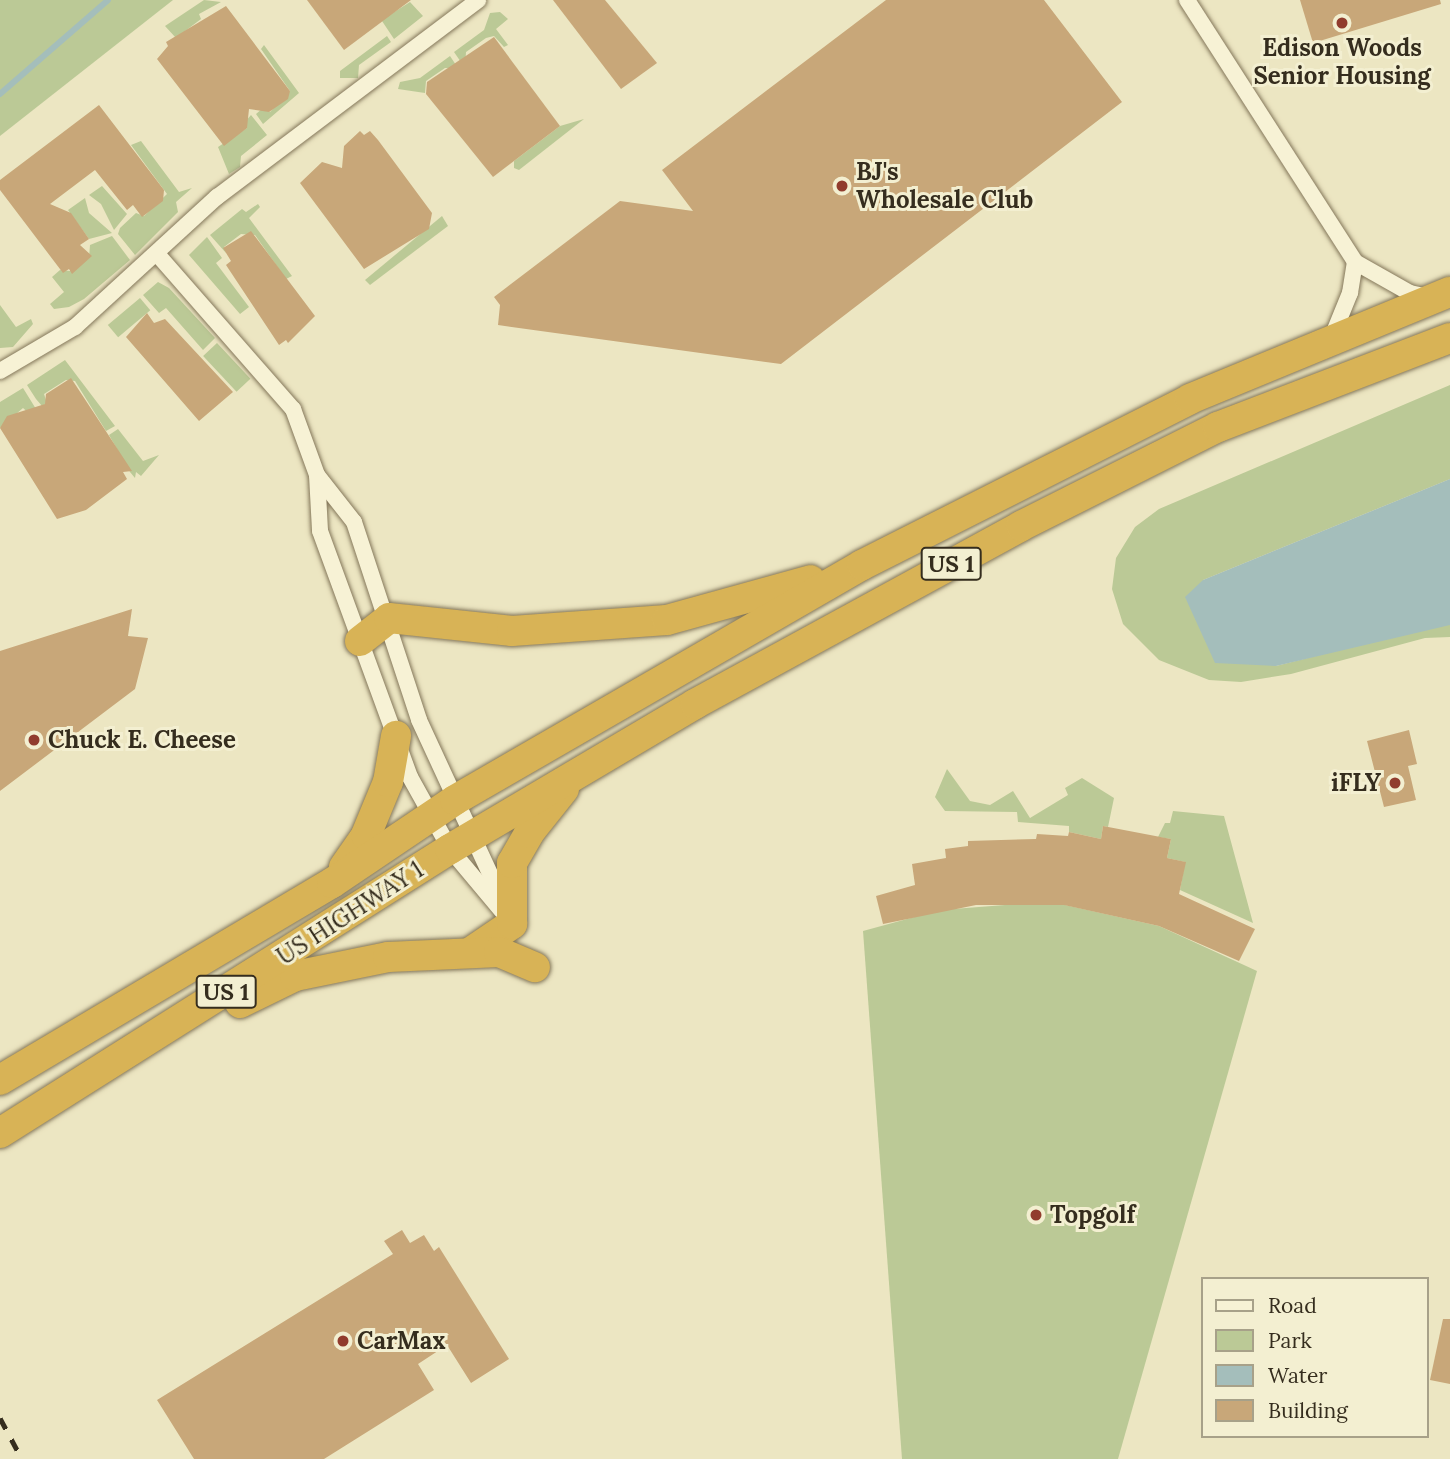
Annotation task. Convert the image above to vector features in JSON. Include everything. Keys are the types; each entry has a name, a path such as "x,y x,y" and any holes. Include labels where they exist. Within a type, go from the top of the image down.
{"highway":[{"name":"US 1","path":"0,1080 332,883 455,800 862,565 1191,400 1443,295"},
{"name":"US 1","path":"462,842 576,775 1021,526 1206,433 1450,338"},
{"path":"360,641 389,618 512,631 667,621 862,565"},
{"path":"332,883 366,835 388,782 396,736"},
{"path":"463,956 512,924 512,863 529,833 576,775"},
{"name":"US HIGHWAY 1","path":"0,1133 120,1061 462,842"},
{"path":"120,1061 295,976 388,957 463,956 499,952 535,967"}],"street":[{"path":"0,371 75,327 158,255 217,197 478,0"},
{"path":"1187,0 1355,262 1410,293 1443,295"},
{"path":"158,255 293,409 317,475 320,531 429,817 462,842 512,924"},
{"path":"1330,342 1350,293 1355,262"},
{"path":"317,475 354,522 389,618 419,720 455,800 462,842 512,924"}],"green space":[{"path":"0,0 173,0 0,136"},
{"path":"204,0 221,2 199,14 201,19 176,38 165,26"},
{"path":"410,2 423,16 394,39 378,15 388,16"},
{"path":"500,12 508,19 496,29 508,45 504,47 494,36 486,38 466,52 465,68 454,52 484,30 490,13"},
{"path":"387,36 391,42 359,65 358,78 340,78 340,71"},
{"path":"264,45 299,93 263,124 256,114 263,108 270,112 290,91 261,49"},
{"path":"450,56 458,68 445,68 426,81 425,93 398,89 400,82 420,78"},
{"path":"251,115 267,135 241,156 240,167 229,174 218,147 247,128 245,122"},
{"path":"584,119 519,170 514,168 514,161 560,126"},
{"path":"141,141 179,192 192,188 176,202 178,212 135,255 118,234 120,228 136,213 144,216 167,194 131,145"},
{"path":"102,186 127,214 114,230 101,204 89,195"},
{"path":"85,198 89,213 112,233 89,239 68,210"},
{"path":"258,204 260,207 249,218 292,276 286,279 255,235 241,234 224,247 226,253 210,235 242,209 246,212"},
{"path":"442,216 448,226 370,285 365,280"},
{"path":"112,236 130,260 84,299 69,307 54,309 50,304 64,292 52,277 60,270 70,271 89,258 90,245"},
{"path":"207,237 222,258 216,263 249,307 240,314 189,255"},
{"path":"158,282 169,288 215,338 203,350 166,308 159,313 143,295"},
{"path":"140,298 150,310 118,337 108,325"},
{"path":"0,305 16,327 31,319 33,324 13,347 0,348"},
{"path":"217,343 250,379 237,392 203,356"},
{"path":"65,360 115,426 106,431 75,381 66,380 44,394 47,403 42,406 36,399 27,385"},
{"path":"1450,385 1450,479 1203,580 1276,666 1442,624 1450,625 1450,637 1425,638 1291,674 1241,682 1209,680 1159,660 1123,624 1112,589 1116,558 1135,527 1159,509"},
{"path":"23,388 36,409 32,416 23,408 0,428 0,402"},
{"path":"118,429 143,461 159,455 141,476 136,472 135,478 130,472 109,435"},
{"path":"947,769 970,801 990,805 1013,791 1030,818 1068,795 1065,788 1082,778 1114,798 1108,827 1103,826 1101,839 1069,832 1069,826 1018,822 1017,812 945,811 935,797"},
{"path":"1173,811 1224,816 1253,923 1180,890 1185,862 1167,858 1171,839 1158,837 1165,823 1170,823"},
{"name":"Topgolf","path":"1031,903 1065,905 1159,926 1257,971 1118,1459 902,1459 863,931 940,910"}],"water":[{"path":"1450,479 1450,625 1276,666 1215,663 1185,597 1203,580"}],"building":[{"path":"307,0 411,0 344,50"},
{"path":"553,0 605,0 657,63 621,89"},
{"name":"BJ's Wholesale Club","path":"886,0 1044,0 1122,102 781,364 498,325 500,305 494,297 620,201 693,211 662,170"},
{"name":"Edison Woods Senior Housing","path":"1300,0 1440,0 1441,4 1313,43"},
{"path":"226,6 290,91 288,99 269,112 249,109 247,128 224,146 157,59 168,46 166,42"},
{"path":"494,37 560,126 493,177 426,94 427,82"},
{"path":"99,105 164,190 163,201 142,217 133,205 127,210 95,170 50,204 71,213 89,239 80,245 92,256 72,274 69,269 63,273 0,190 0,180"},
{"path":"360,131 364,135 370,131 378,140 432,213 429,229 364,269 300,183 322,162 342,168 344,146"},
{"path":"251,231 315,316 288,343 286,340 279,345 226,265 231,261 223,248"},
{"path":"147,313 154,323 165,319 233,392 199,421 126,337"},
{"path":"71,378 132,471 123,472 127,479 86,510 57,519 0,428 7,416 45,404 46,394"},
{"name":"Chuck E. Cheese","path":"132,609 128,636 148,638 135,689 0,791 0,651"},
{"name":"iFLY","path":"1409,730 1417,764 1408,766 1416,800 1384,807 1367,741"},
{"path":"1103,826 1171,839 1167,858 1186,862 1179,894 1255,929 1239,961 1159,926 1064,905 976,905 883,924 876,896 915,885 912,864 946,858 945,849 968,846 968,841 1036,839 1037,834 1068,836 1069,832 1101,839"},
{"name":"CarMax","path":"402,1230 410,1243 424,1235 434,1251 439,1247 509,1359 471,1383 447,1345 418,1364 434,1390 324,1459 194,1459 157,1400 393,1254 384,1241"},
{"path":"1443,1319 1450,1319 1450,1384 1430,1380"}],"waterway":[{"path":"0,94 108,0"}],"railway":[{"path":"0,1418 22,1459"}],"place":[{"name":"Edison Woods Senior Housing","path":"1342,23"},
{"name":"BJ's Wholesale Club","path":"842,186"},
{"name":"Chuck E. Cheese","path":"34,740"},
{"name":"iFLY","path":"1395,783"},
{"name":"Topgolf","path":"1036,1215"},
{"name":"CarMax","path":"343,1341"}]}
